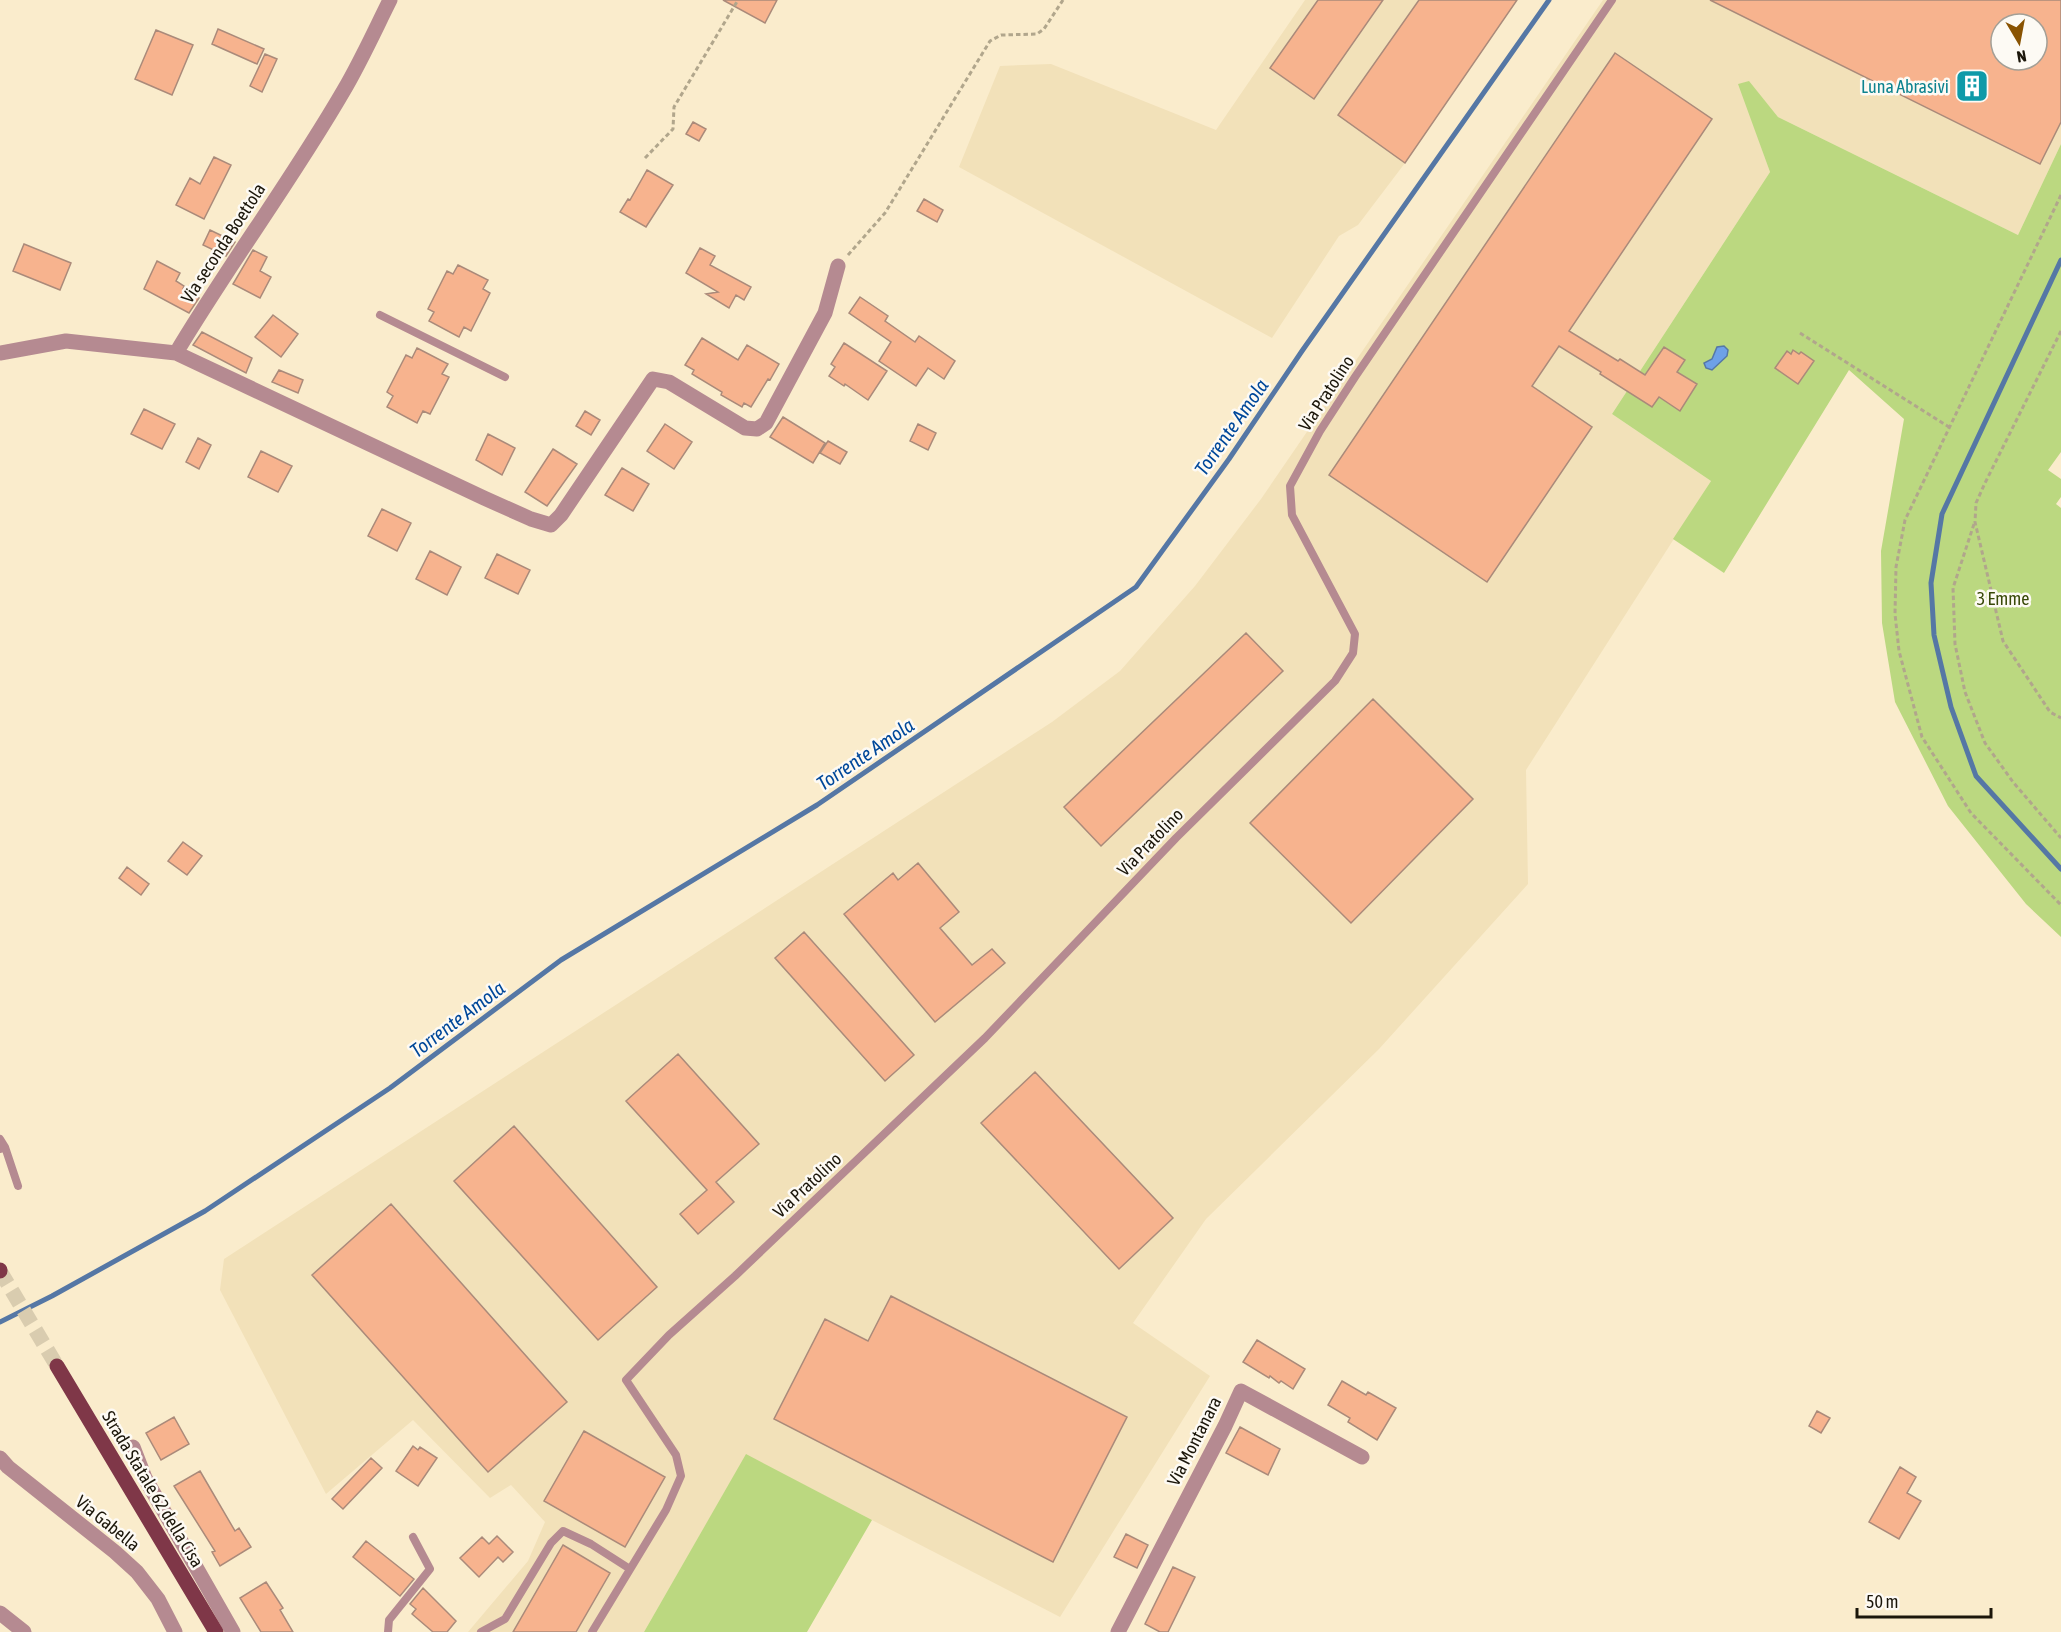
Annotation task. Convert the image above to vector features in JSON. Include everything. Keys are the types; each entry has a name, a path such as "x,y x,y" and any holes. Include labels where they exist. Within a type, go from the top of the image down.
{"main road":[{"name":"Strada Statale 62 della Cisa","path":"57,1366 216,1632"}],"street":[{"name":"Via seconda Boettola","path":"176,353 344,89 390,0"},
{"path":"0,353 66,341 176,353 484,498 531,519 551,525 561,515 653,379 669,382 746,428 757,429 766,423 825,313 838,266"},
{"name":"Via Montanara","path":"1118,1632 1226,1426 1240,1391 1362,1457"},
{"path":"133,1448 146,1478 233,1632"},
{"name":"Via Gabella","path":"0,1458 8,1467 115,1551 138,1572 158,1599 175,1632"},
{"path":"0,1613 24,1632"}],"lane":[{"name":"Via Pratolino","path":"592,1632 666,1510 681,1476 676,1455 626,1380 669,1335 735,1276 985,1038 1176,838 1335,681 1353,653 1355,634 1292,515 1290,486 1320,431 1355,377 1612,0"},
{"path":"380,315 505,377"},
{"path":"0,1139 18,1186"},
{"path":"481,1632 505,1618 551,1543 563,1531 591,1544 630,1569"},
{"path":"388,1632 390,1620 430,1569 413,1537"}],"path":[{"path":"645,158 673,129 674,107 738,0"},
{"path":"838,266 885,213 990,41 1002,35 1037,33 1044,29 1063,0"},
{"path":"2061,195 1905,520 1896,567 1895,614 1899,651 1922,737 1971,813 2061,904"},
{"path":"2061,331 1977,502 1975,522 1953,588 1954,644 1965,693 1985,742 2013,782 2061,838"},
{"path":"1800,333 1949,427"},
{"path":"1975,522 2003,641 2050,712 2061,718"}],"shaded area":[{"path":"1305,0 1517,0 1405,163 1358,225 1339,236 1272,338 959,167 1000,66 1051,64 1216,130"},
{"path":"1603,0 2061,0 2061,144 2018,235 1778,117 1749,82 1739,84 1770,172 1612,414 1711,481 1526,770 1528,884 1379,1049 1206,1219 1133,1323 1210,1376 1060,1617 746,1455 644,1632 468,1632 528,1561 545,1522 511,1485 490,1498 413,1420 326,1494 220,1290 224,1259 1052,722 1120,671 1195,586 1261,499"}],"green space":[{"name":"3 Emme","path":"1749,81 1778,117 2018,235 2061,144 2061,452 2048,470 2061,479 2061,497 2056,504 2061,508 2061,937 2026,904 1948,806 1895,702 1882,623 1881,551 1904,419 1849,370 1724,573 1673,539 1711,481 1612,414 1770,172 1738,84"},
{"path":"746,1454 872,1520 807,1632 644,1632"}],"water":[{"path":"1724,346 1728,350 1727,356 1712,370 1706,368 1704,363 1712,359 1717,347"}],"building":[{"path":"723,0 777,0 765,23"},
{"path":"1318,0 1383,0 1314,99 1270,68"},
{"path":"1419,0 1517,0 1405,163 1338,115"},
{"name":"Luna Abrasivi","path":"1710,0 2061,0 2061,122 2040,164"},
{"path":"218,29 264,49 257,64 212,44"},
{"path":"156,30 193,45 172,95 135,79"},
{"path":"1615,53 1712,119 1569,331 1645,375 1664,347 1685,360 1677,372 1697,384 1680,411 1659,397 1652,407 1559,346 1532,386 1592,427 1487,582 1329,475"},
{"path":"265,54 277,59 262,92 250,86"},
{"path":"693,122 706,129 699,141 686,134"},
{"path":"214,157 231,165 204,219 176,205 190,178 200,184"},
{"path":"647,170 673,185 646,227 620,212 628,199 630,200"},
{"path":"924,199 943,210 937,222 917,211"},
{"path":"210,230 235,242 226,256 203,245"},
{"path":"24,244 71,263 60,290 13,271"},
{"path":"700,248 715,256 710,265 751,287 744,300 736,295 729,308 706,294 718,292 686,273"},
{"path":"253,250 267,257 260,271 271,277 260,298 233,284"},
{"path":"157,261 180,273 176,281 184,286 183,289 199,298 189,313 144,289"},
{"path":"458,265 488,280 483,289 490,293 471,331 464,327 459,337 429,321 434,312 428,309 447,271 453,274"},
{"path":"860,297 888,316 885,321 915,342 919,336 955,361 944,379 928,368 916,386 879,361 891,342 849,313"},
{"path":"273,315 298,334 281,357 255,337"},
{"path":"202,332 252,358 246,373 193,345"},
{"path":"702,338 738,360 747,345 779,364 751,407 744,403 742,407 721,395 722,392 692,374 694,370 685,365"},
{"path":"844,343 887,371 868,400 829,376 835,367 831,364"},
{"path":"417,348 448,364 442,374 449,377 430,414 423,411 417,423 387,407 393,396 387,392 406,355 412,358"},
{"path":"1793,350 1799,354 1801,352 1814,361 1798,384 1775,368 1787,351 1791,354"},
{"path":"279,370 303,380 298,393 272,382"},
{"path":"144,409 175,424 162,449 131,434"},
{"path":"585,411 600,420 591,435 576,426"},
{"path":"783,417 825,443 813,463 770,437"},
{"path":"665,424 692,442 674,469 647,451"},
{"path":"918,424 936,433 928,450 910,441"},
{"path":"488,434 515,448 502,475 476,460"},
{"path":"198,438 211,445 199,469 186,462"},
{"path":"828,441 847,452 840,464 820,453"},
{"path":"553,449 577,464 547,506 525,492"},
{"path":"261,451 292,466 278,492 248,477"},
{"path":"622,468 649,484 633,511 605,495"},
{"path":"382,509 411,523 397,551 368,536"},
{"path":"430,551 461,567 447,595 416,579"},
{"path":"497,554 530,570 518,594 485,578"},
{"path":"1246,633 1283,671 1101,846 1064,807"},
{"path":"1373,699 1473,799 1351,923 1250,823"},
{"path":"183,842 202,856 187,875 168,861"},
{"path":"918,863 959,912 940,928 972,965 992,949 1005,963 935,1022 844,914 893,873 898,880"},
{"path":"127,867 149,884 141,895 119,878"},
{"path":"804,932 914,1055 885,1081 775,958"},
{"path":"678,1054 759,1144 716,1182 734,1202 698,1234 680,1214 707,1190 626,1101"},
{"path":"1035,1072 1173,1218 1119,1269 981,1123"},
{"path":"514,1126 657,1287 598,1340 454,1181"},
{"path":"391,1204 567,1402 488,1472 312,1275"},
{"path":"891,1296 1127,1417 1053,1562 774,1419 825,1319 868,1341"},
{"path":"1257,1340 1305,1369 1293,1389 1243,1362"},
{"path":"1342,1381 1396,1408 1377,1440 1348,1422 1350,1418 1328,1405"},
{"path":"1817,1411 1830,1418 1821,1433 1809,1426"},
{"path":"174,1417 189,1444 161,1460 146,1433"},
{"path":"1240,1427 1280,1449 1268,1475 1226,1453"},
{"path":"584,1431 665,1477 625,1547 544,1501"},
{"path":"413,1446 418,1450 420,1447 437,1458 418,1486 396,1471"},
{"path":"371,1458 382,1468 343,1509 332,1499"},
{"path":"1900,1467 1916,1477 1907,1493 1921,1501 1899,1539 1869,1522"},
{"path":"200,1471 235,1531 239,1528 251,1547 220,1566 212,1552 215,1551 174,1486"},
{"path":"1126,1534 1148,1545 1137,1568 1114,1557"},
{"path":"497,1536 513,1552 503,1562 498,1557 479,1577 460,1558 482,1537 489,1544"},
{"path":"366,1541 414,1579 400,1596 353,1557"},
{"path":"563,1545 610,1573 576,1632 513,1632"},
{"path":"1173,1567 1195,1577 1168,1632 1160,1632 1145,1624"},
{"path":"266,1582 283,1608 280,1610 293,1632 261,1632 240,1598"},
{"path":"423,1588 456,1621 447,1632 433,1632 412,1614 416,1609 410,1604"}],"waterway":[{"name":"Torrente Amola","path":"0,1322 52,1296 205,1211 390,1088 561,960 817,805 1136,587 1229,459 1302,351 1549,0"},
{"path":"2061,260 1942,514 1931,583 1934,635 1951,707 1976,776 2061,869"}],"tunnel":[{"path":"0,1271 57,1366"}],"place":[{"name":"Luna Abrasivi","path":"1972,86"}]}
